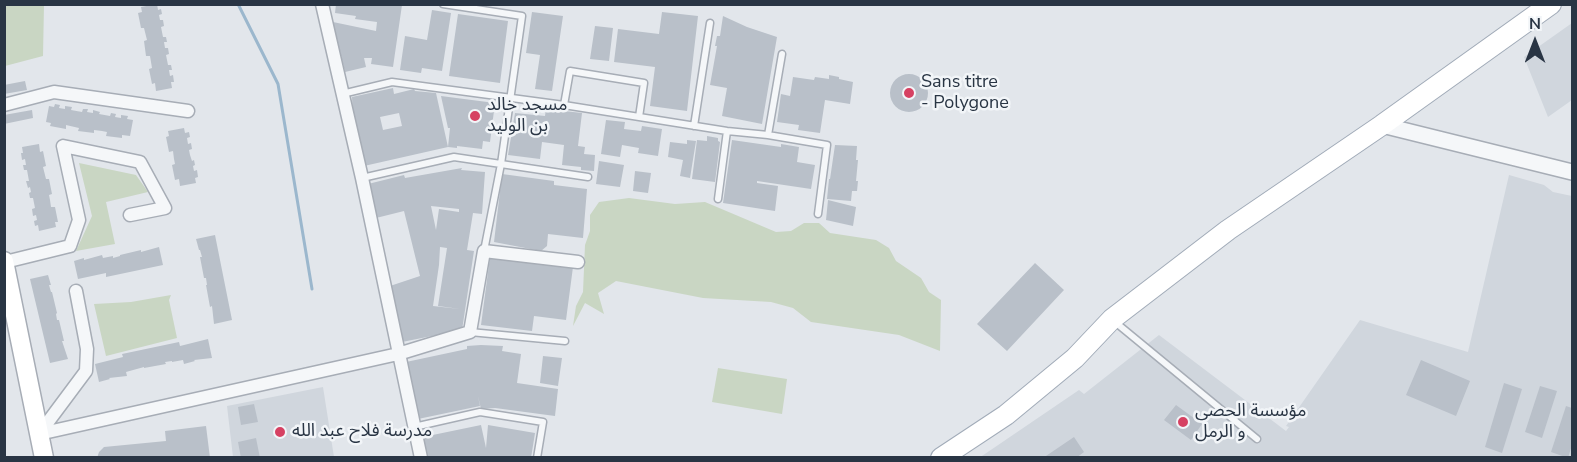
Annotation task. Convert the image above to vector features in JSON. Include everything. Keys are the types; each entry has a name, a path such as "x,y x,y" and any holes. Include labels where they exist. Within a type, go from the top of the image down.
{"main road":[{"path":"940,458 1006,415 1075,358 1112,319 1228,230 1382,125 1551,4"},
{"path":"5,261 11,330 44,458"}],"street":[{"path":"322,4 362,178 421,458"},
{"path":"4,105 54,92 188,111"},
{"path":"1382,125 1572,172"},
{"path":"5,261 70,246 79,220 63,146 140,162 165,208 130,215"},
{"path":"39,434 398,354 471,332 484,251 578,262"},
{"path":"39,434 86,371 87,349 76,291"}],"lane":[{"path":"443,4 522,16 501,164 484,251"},
{"path":"694,126 710,23"},
{"path":"768,135 782,54"},
{"path":"564,105 570,71 644,83 639,117"},
{"path":"342,95 392,82 564,105 827,145 818,214"},
{"path":"718,199 728,131"},
{"path":"362,178 454,157 588,177"},
{"path":"1112,319 1257,439"},
{"path":"471,332 565,341"},
{"path":"414,427 480,412 543,422 537,458"}],"shaded area":[{"path":"1572,23 1572,100 1548,117 1524,57"},
{"path":"1509,175 1544,185 1553,192 1572,196 1572,457 979,458 1079,390 1084,394 1159,335 1286,431 1289,427 1286,426 1360,320 1468,352"},
{"name":"مدرسة فلاح عبد الله","path":"323,387 334,457 233,457 227,406"}],"green space":[{"path":"5,4 44,5 43,56 5,66"},
{"path":"79,163 136,175 148,192 106,202 115,244 76,251 92,216"},
{"path":"629,198 675,204 705,202 776,232 791,231 804,223 819,223 830,233 876,240 889,248 896,261 921,278 929,292 941,300 940,351 899,335 811,322 793,308 771,302 703,298 616,281 598,293 604,314 585,303 573,326 576,306 583,292 585,245 590,231 590,215 599,202"},
{"path":"171,295 169,300 177,338 106,356 94,304 131,302"},
{"path":"718,368 787,379 782,414 712,402"}],"building":[{"path":"157,4 158,10 161,9 162,14 159,15 164,26 161,27 163,37 166,37 165,48 168,48 169,54 166,55 168,65 171,65 172,70 169,70 170,76 173,75 174,82 171,82 172,88 156,91 149,69 152,68 150,56 146,56 144,41 147,40 144,28 141,28 138,13 142,12 141,7"},
{"path":"336,4 402,5 393,67 371,64 372,58 364,58 366,67 345,72 333,22 376,31 377,22 335,13"},
{"path":"432,10 451,13 442,71 422,68 421,73 400,70 405,36 427,40"},
{"path":"532,12 563,16 552,91 535,89 540,55 526,53"},
{"path":"662,12 698,16 687,111 650,106 655,67 614,62 618,29 659,34"},
{"path":"458,14 508,21 500,83 449,76"},
{"path":"723,16 777,37 762,124 722,116 727,88 710,85 717,46 715,46 717,36 720,36"},
{"path":"595,26 613,28 609,61 590,59"},
{"name":"Sans titre - Polygone","path":"909,74 923,79 928,93 923,107 909,112 895,107 890,93 895,79"},
{"path":"829,75 853,82 850,104 825,100 820,133 798,130 799,125 777,122 781,94 790,96 793,77 814,80 815,77 829,79"},
{"path":"25,81 27,90 4,94 4,85"},
{"path":"393,88 394,94 414,89 436,93 448,147 364,166 353,119 352,97","holes":["399,113 402,126 383,130 380,117"]},
{"name":"مسجد خالد بن الوليد","path":"441,96 495,103 490,142 483,141 482,149 457,146 457,148 448,147 450,128 448,128"},
{"path":"55,104 60,105 59,108 72,107 71,110 82,112 83,109 88,109 87,112 93,113 93,110 110,116 111,113 116,114 115,117 128,116 127,119 133,120 130,136 122,135 122,138 106,136 107,132 78,131 79,128 66,125 66,129 50,126 51,123 46,122 49,106 54,107"},
{"path":"546,109 582,113 578,146 585,147 584,154 595,155 594,171 562,165 564,145 542,142 540,159 508,155 515,113 545,116"},
{"path":"32,110 33,118 4,124 4,115"},
{"path":"606,120 625,122 624,129 641,131 642,126 662,129 658,156 638,153 639,148 622,145 620,157 601,154"},
{"path":"184,128 185,133 189,132 188,144 191,143 192,149 189,150 192,161 194,160 194,171 197,170 198,177 195,178 196,183 180,186 179,179 175,180 172,165 175,164 173,151 169,152 166,137 169,136 168,131"},
{"path":"707,136 718,138 720,142 715,182 692,179 697,140 707,141"},
{"path":"687,140 696,141 690,178 680,176 683,160 668,157 670,142 687,144"},
{"path":"732,140 781,147 781,144 799,147 797,162 815,165 811,189 757,181 757,183 778,186 775,211 723,203"},
{"path":"39,144 40,152 43,151 46,166 43,167 46,179 49,179 52,194 49,195 51,207 55,207 58,222 55,222 56,227 39,231 38,225 35,226 34,221 37,220 36,215 33,216 32,209 35,208 33,198 30,198 30,187 28,188 26,181 29,181 27,170 24,170 23,165 26,165 25,159 22,160 21,153 23,153 22,147"},
{"path":"835,145 857,146 857,191 852,191 851,201 827,199"},
{"path":"599,161 624,165 620,187 596,184"},
{"path":"462,168 461,170 485,172 482,214 473,213 467,250 474,251 462,330 402,342 390,286 420,276 404,211 376,218 368,184 404,175 405,178","holes":["431,206 459,209 459,212 439,209 436,230","440,247 447,248 438,306 460,309 433,306"]},
{"path":"635,171 651,173 648,193 633,191"},
{"path":"502,174 554,181 554,185 587,189 583,238 548,234 547,246 541,251 494,242"},
{"path":"828,200 856,207 853,226 826,220"},
{"path":"215,235 232,320 214,324 200,257 202,257 196,239"},
{"path":"159,247 163,265 106,277 106,273 78,279 74,261 102,255 103,258 113,256 113,258"},
{"path":"490,257 573,267 566,320 534,316 532,331 481,325"},
{"path":"1035,263 1064,290 1007,351 977,324"},
{"path":"48,275 68,359 50,363 30,279"},
{"path":"208,339 212,358 194,360 184,364 183,360 165,362 166,364 126,372 127,376 109,378 99,382 95,364 123,357 122,354 179,342 180,346"},
{"path":"467,346 503,346 502,351 521,354 517,383 558,389 555,416 495,408 481,409 478,396 480,406 418,419 406,362 467,349"},
{"path":"543,356 562,358 558,386 540,383"},
{"path":"1421,360 1470,381 1456,416 1406,395"},
{"path":"1504,383 1522,389 1502,453 1485,447"},
{"path":"1540,386 1557,391 1542,438 1525,432"},
{"path":"254,404 258,422 241,425 238,407"},
{"name":"مؤسسة الحصى و الرمل","path":"1176,405 1202,424 1191,440 1164,420"},
{"path":"1566,406 1572,408 1572,445 1568,458 1551,452"},
{"path":"481,425 486,448 488,425 535,433 531,458 427,458 423,437"},
{"path":"206,426 210,458 97,458 104,447 166,441 165,431"},
{"path":"1074,437 1084,452 1076,458 1043,458"},
{"path":"256,438 260,458 241,458 238,442"}],"waterway":[{"path":"238,4 278,84 312,289"}],"place":[{"name":"Sans titre - Polygone","path":"909,93"},
{"name":"مسجد خالد بن الوليد","path":"475,116"},
{"name":"مؤسسة الحصى و الرمل","path":"1183,422"},
{"name":"مدرسة فلاح عبد الله","path":"280,432"}]}
